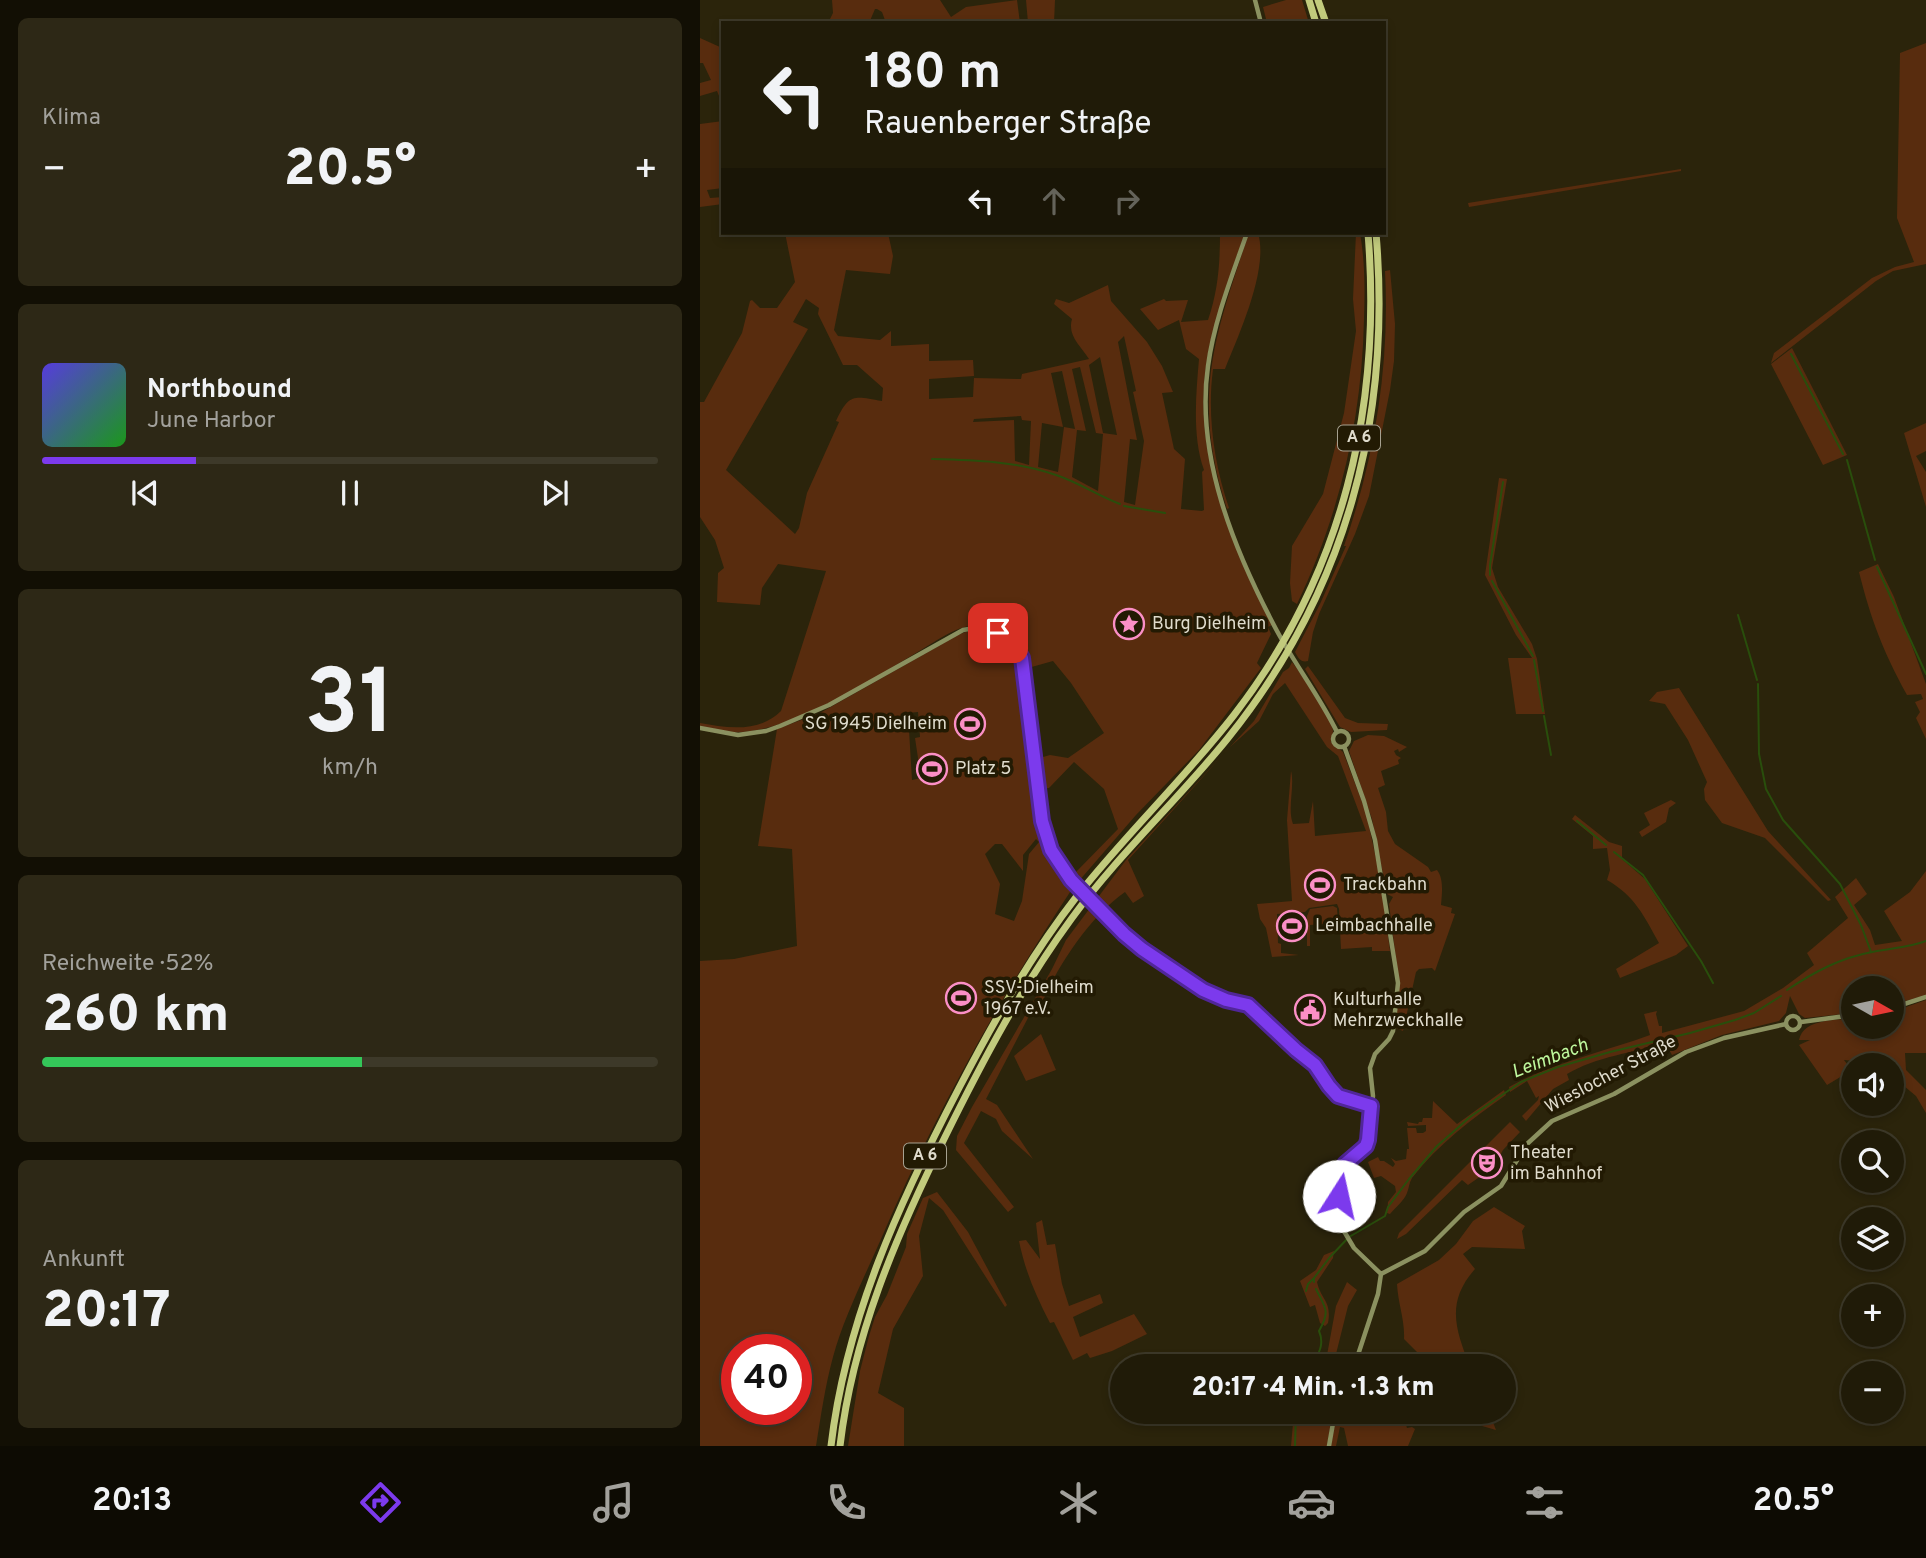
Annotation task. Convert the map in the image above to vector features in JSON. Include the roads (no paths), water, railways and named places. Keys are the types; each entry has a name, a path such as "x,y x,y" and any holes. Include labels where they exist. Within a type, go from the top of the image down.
{"highway":[{"path":"1309,0 1316,21"},
{"path":"1318,0 1325,21"},
{"name":"A 6","path":"1086,892 1130,833 1217,736 1251,693 1289,631 1308,593 1329,543 1357,451 1367,393 1372,294 1368,235"},
{"name":"A 6","path":"831,1443 848,1351 859,1313 891,1230 950,1106 989,1033 1037,952 1086,892 1228,737 1258,698 1294,641 1317,597 1351,506 1365,449 1378,368 1380,302 1376,235"},
{"name":"A 6","path":"840,1445 852,1373 867,1318 908,1214 958,1110 1009,1016 1080,899"}],"street":[{"path":"1255,0 1260,21"},
{"path":"1246,235 1219,317 1208,365 1205,404 1208,441 1220,493 1247,568 1278,633 1319,696 1337,732"},
{"path":"700,728 738,735 780,726 839,700 958,632 974,628 990,630 1008,638 1022,658 1046,837 1055,857 1071,880 1124,934 1203,990 1226,1000 1248,1005 1257,1012 1315,1065 1338,1096 1371,1106"},
{"path":"1337,732 1347,735 1348,741 1344,746"},
{"path":"1337,732 1334,736 1335,743 1344,746"},
{"path":"1344,746 1371,824 1384,885 1398,996 1392,1035 1375,1054 1370,1068 1373,1096 1367,1143 1347,1160 1341,1174 1338,1221 1350,1243 1381,1274 1378,1294 1358,1354"},
{"path":"1904,1004 1926,997"},
{"path":"1792,1016 1801,1022 1794,1031 1789,1030 1786,1024 1792,1016"},
{"path":"1801,1022 1841,1016"},
{"name":"Wieslocher Straße","path":"1381,1274 1425,1251 1464,1212 1501,1186 1527,1144 1552,1121 1614,1094 1684,1052 1724,1038 1786,1024"},
{"path":"1329,1446 1333,1424"}],"waterway":[{"path":"1791,354 1843,454"},
{"path":"932,459 995,462 1041,470 1120,504"},
{"path":"1847,460 1875,560"},
{"path":"1490,575 1503,482"},
{"path":"1124,506 1165,513"},
{"path":"1877,567 1926,674"},
{"path":"1492,581 1533,656"},
{"path":"1738,615 1757,680"},
{"path":"1534,660 1543,711"},
{"path":"1758,684 1759,754 1766,789 1783,820 1840,884 1861,925 1871,952"},
{"path":"1544,716 1551,755"},
{"path":"1577,821 1606,845"},
{"path":"1614,852 1643,875 1713,983"},
{"name":"Leimbach","path":"1787,990 1817,972 1849,958 1926,941"},
{"name":"Leimbach","path":"1314,1282 1314,1278 1330,1257 1349,1237 1385,1216 1388,1207 1437,1146 1470,1117 1521,1082 1558,1067 1735,1020 1754,1013 1781,996"},
{"name":"Leimbach","path":"1306,1291 1314,1278"},
{"name":"Leimbach","path":"1316,1289 1326,1313 1319,1331 1321,1341 1318,1354"},
{"name":"Leimbach","path":"1295,1446 1296,1424"}],"place":[{"name":"Burg Dielheim","path":"1129,624"},
{"name":"SG 1945 Dielheim","path":"970,724"},
{"name":"Platz 5","path":"932,769"},
{"name":"Trackbahn","path":"1320,885"},
{"name":"Leimbachhalle","path":"1292,926"},
{"name":"SSV-Dielheim 1967 e.V.","path":"961,998"},
{"name":"Kulturhalle Mehrzweckhalle","path":"1310,1010"},
{"name":"Theater im Bahnhof","path":"1487,1163"}]}
